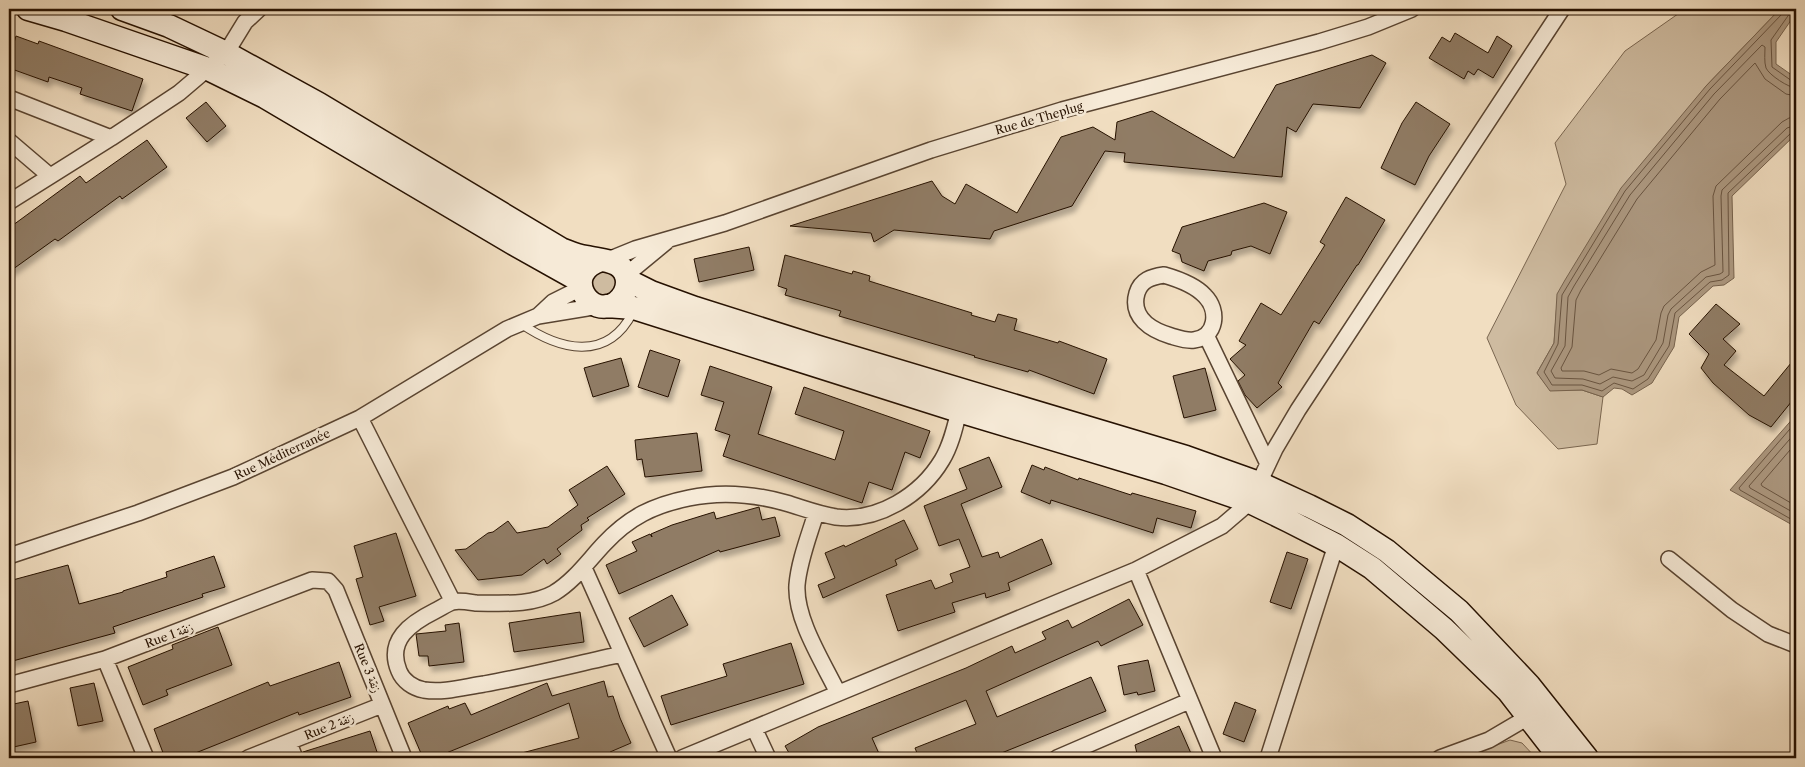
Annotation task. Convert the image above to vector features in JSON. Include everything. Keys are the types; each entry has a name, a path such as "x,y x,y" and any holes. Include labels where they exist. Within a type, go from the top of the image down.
{"street":[{"path":"28,9 66,20 208,69 266,97 581,284 587,299 603,306 634,308 959,411 1166,473 1259,483"},
{"path":"122,9 169,26 226,53 319,104 561,249 580,256 616,263 622,268 626,278 626,290 623,296 613,304 603,306"},
{"path":"9,202 179,93 226,53 241,15 259,9"},
{"name":"Rue de Theplug","path":"669,240 725,223 931,150 1062,110 1319,42 1376,24 1412,9"},
{"path":"682,758 1136,570 1222,526 1259,483 1298,410 1562,9"},
{"path":"9,98 111,138"},
{"path":"9,141 50,176"},
{"path":"581,284 587,267 593,262 669,240"},
{"path":"626,278 669,240"},
{"path":"1164,275 1185,282 1204,294 1214,311 1213,326 1206,336 1196,340 1187,340 1159,332 1146,324 1135,306 1137,292 1141,284 1146,280 1164,275"},
{"path":"626,278 652,292 704,310 1186,457 1259,483 1347,525 1388,551 1460,611 1529,685 1537,711 1560,758"},
{"name":"Rue Méditerranée","path":"538,316 553,302 581,284"},
{"name":"Rue Méditerranée","path":"9,556 138,513 233,477 360,418 520,323 538,316 603,306"},
{"path":"1206,336 1259,483 1336,545 1372,568 1444,629 1508,692 1537,711 1586,758"},
{"path":"622,654 505,680 437,691 421,690 406,682 399,673 396,661 396,649 401,635 412,624 453,602 506,603 537,600 553,594 584,568 605,543 630,520 657,506 716,493 758,496 816,513 838,517 855,517 874,513 904,499 926,481 950,444 959,411"},
{"path":"360,418 453,602"},
{"path":"816,513 797,585 799,602 805,625 838,693"},
{"path":"1268,758 1336,545"},
{"path":"1669,559 1732,610 1768,634 1796,644"},
{"path":"584,568 669,758"},
{"path":"1136,570 1214,758"},
{"name":"Rue 1 زنقة","path":"9,685 105,659 312,580 328,581"},
{"name":"Rue 3 زنقة","path":"328,581 336,590 404,758"},
{"path":"105,659 146,758"},
{"path":"1057,758 1189,700"},
{"name":"Rue 2 زنقة","path":"248,758 382,705"},
{"path":"1440,758 1489,740 1537,711"},
{"path":"754,728 768,758"},
{"path":"289,743 295,758"}],"lane":[{"path":"520,323 537,334 562,345 586,346 603,342 617,334 626,324 634,308"}],"shaded area":[{"path":"1685,9 1780,9 1706,86 1557,302 1554,343 1537,373 1550,390 1582,390 1603,397 1597,444 1558,449 1516,405 1487,338 1566,184 1555,143 1625,51"},
{"path":"597,269 614,273 617,286 608,294 595,294 590,276"},
{"path":"1510,740 1522,743 1536,758 1462,758"}],"water":[{"path":"1780,9 1796,9 1796,13 1776,42 1776,64 1796,78 1796,134 1732,196 1734,278 1724,285 1713,286 1679,317 1674,347 1652,383 1632,395 1622,389 1614,388 1603,397 1582,390 1550,391 1537,373 1554,343 1557,294 1565,280 1621,188 1706,86"},
{"path":"1796,415 1796,527 1730,490"}],"building":[{"path":"1455,33 1488,53 1497,36 1512,46 1493,78 1478,69 1474,75 1468,71 1464,79 1429,58 1442,37 1450,42"},
{"path":"16,36 38,44 39,41 143,79 132,111 80,94 82,88 49,77 48,82 9,68 9,59"},
{"path":"1372,55 1386,63 1360,108 1313,104 1296,132 1287,127 1282,177 1124,162 1125,153 1105,151 1072,206 994,231 990,239 894,230 874,242 871,233 790,226 932,181 942,196 955,204 966,184 1017,213 1061,137 1093,127 1115,140 1117,122 1152,111 1234,158 1276,85"},
{"path":"206,102 226,126 207,142 186,118"},
{"path":"1416,102 1450,124 1429,156 1415,185 1381,168 1402,123"},
{"path":"147,140 167,167 122,199 120,196 58,241 55,239 9,272 9,228 80,176 86,183"},
{"path":"1346,197 1385,220 1319,324 1314,321 1278,383 1282,387 1257,408 1245,395 1238,381 1245,375 1230,359 1246,345 1239,341 1261,303 1281,315 1325,245 1320,242"},
{"path":"1264,203 1287,212 1270,254 1251,246 1232,251 1231,255 1208,261 1204,271 1182,262 1180,254 1172,251 1182,227"},
{"path":"749,247 754,270 699,282 694,259"},
{"path":"785,255 852,274 853,271 870,276 869,281 995,322 998,314 1017,319 1014,330 1058,343 1059,341 1107,359 1094,394 1029,370 1028,372 974,357 839,316 841,311 785,295 787,289 778,286"},
{"path":"1716,304 1740,324 1723,339 1736,351 1724,365 1764,396 1796,357 1796,396 1771,427 1749,415 1713,383 1701,368 1709,354 1689,334"},
{"path":"650,350 680,360 668,397 638,387"},
{"path":"621,358 629,386 593,397 584,368"},
{"path":"710,366 772,387 758,434 835,460 844,431 795,414 804,387 930,431 920,458 905,452 892,490 869,482 862,503 723,456 730,435 715,430 724,402 701,395"},
{"path":"1205,368 1216,410 1184,418 1173,376"},
{"path":"697,433 702,471 645,477 642,459 637,460 635,440"},
{"path":"989,457 1002,487 961,504 982,557 998,552 1000,558 1042,539 1052,564 1008,583 1010,590 986,598 985,593 952,603 955,612 898,631 886,595 931,580 935,589 953,582 950,574 970,567 959,539 939,546 924,506 967,489 959,469"},
{"path":"1032,465 1044,470 1045,467 1078,480 1079,478 1131,495 1132,493 1196,511 1191,528 1157,518 1153,533 1051,500 1050,504 1021,492"},
{"path":"607,466 625,494 587,518 589,520 581,525 582,530 557,549 561,554 547,564 544,559 522,575 478,580 455,550 466,549 508,521 517,533 548,527 578,505 569,490"},
{"path":"759,507 762,520 775,517 780,536 720,552 719,550 619,594 606,565 637,551 632,542 650,534 652,537 651,534 672,525 714,512 716,519"},
{"path":"904,520 918,549 895,560 897,565 823,598 818,585 835,578 825,553 844,545 845,547"},
{"path":"396,533 416,596 379,607 384,621 370,625 356,579 363,577 354,546"},
{"path":"1287,552 1308,559 1291,609 1270,602"},
{"path":"214,556 225,587 202,594 203,597 113,627 115,633 9,662 9,581 68,565 79,604 167,577 166,572"},
{"path":"672,595 688,625 644,647 629,618"},
{"path":"1129,599 1143,625 1101,646 1098,641 986,691 997,717 1091,677 1106,711 989,758 919,758 915,748 976,724 966,700 872,738 881,758 792,758 785,746 818,727 966,668 1012,646 1015,653 1046,639 1042,632 1068,620 1072,628"},
{"path":"580,612 584,642 514,652 509,623"},
{"path":"459,623 464,662 429,666 428,656 419,656 416,634 446,631 445,625"},
{"path":"218,627 232,665 166,690 168,695 143,705 128,667 173,649 172,645"},
{"path":"791,643 804,684 671,725 661,696 727,676 723,664"},
{"path":"1148,660 1155,691 1138,695 1137,692 1124,695 1118,666"},
{"path":"339,662 351,697 299,715 298,712 183,758 165,758 154,729 268,682 270,686"},
{"path":"604,681 608,697 613,696 631,743 610,752 613,758 519,758 518,754 579,738 569,703 434,758 423,758 408,723 448,706 449,709 465,703 471,715 547,683 552,696"},
{"path":"94,683 103,721 78,726 70,688"},
{"path":"28,701 36,742 9,748 9,705"},
{"path":"1235,702 1256,710 1244,742 1223,734"},
{"path":"1179,726 1193,758 1138,758 1135,745"},
{"path":"370,731 379,758 304,758 303,752"}]}
